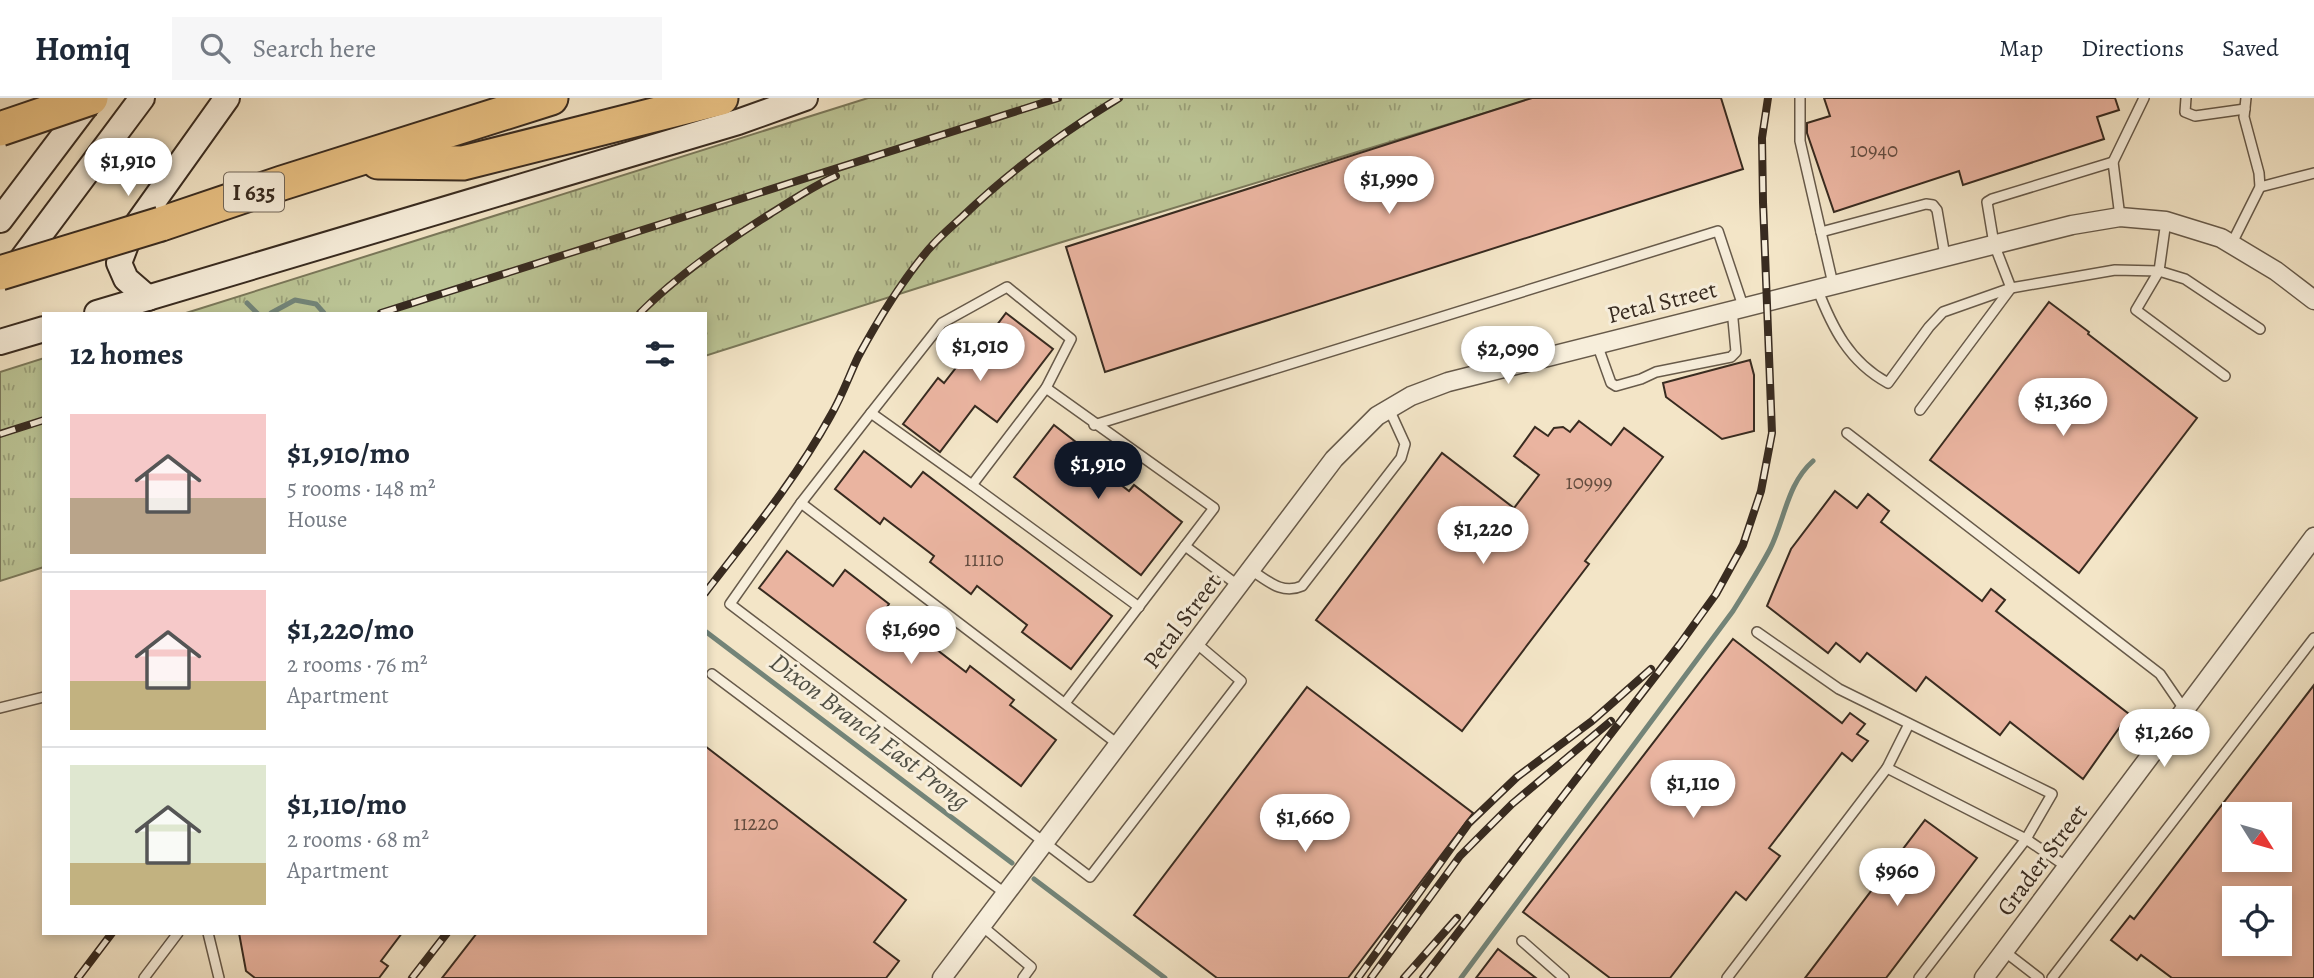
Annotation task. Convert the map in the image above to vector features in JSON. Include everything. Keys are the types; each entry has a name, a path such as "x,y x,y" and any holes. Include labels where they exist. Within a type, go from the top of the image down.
{"highway":[{"path":"0,129 92,98"},
{"name":"I 635","path":"0,273 551,98"},
{"path":"347,162 463,163 721,98"}],"main road":[{"path":"0,141 29,98"},
{"path":"0,220 92,98"},
{"path":"0,289 142,98"},
{"path":"148,298 126,279 120,263 130,234 227,98"},
{"path":"100,312 737,122 805,98"},
{"path":"0,342 42,330"}],"street":[{"name":"Petal Street","path":"942,978 1334,459 1377,416 1411,396 1448,382 1825,286 2072,225 2120,217 2166,221 2232,243 2276,271 2314,300"},
{"name":"Grader Street","path":"1984,978 2314,537"}],"lane":[{"path":"1800,98 1800,141 1821,232 1825,286 1840,341 1859,362 1888,383 1943,312 2011,288 2115,270 2158,271 2185,279 2260,329"},
{"path":"2120,217 2113,163 2144,98"},
{"path":"2186,98 2185,112 2195,116 2245,109"},
{"path":"2232,243 2260,187 2259,173 2244,117 2246,98"},
{"path":"2011,288 1994,244 1987,202 2113,163"},
{"path":"2260,187 2314,173"},
{"path":"1821,232 1926,204 1933,205 1937,210 1945,256"},
{"path":"2166,221 2158,271 2136,310 2225,376"},
{"path":"1094,425 1718,231 1738,308 1735,352 1731,357 1656,372 1616,386 1611,383 1597,344"},
{"path":"972,485 1046,388 1071,339 1007,287 942,323 801,503 730,604 1090,877 1241,681 1196,643"},
{"path":"1920,410 2011,288"},
{"path":"1046,388 1094,425 1214,508 1065,703"},
{"path":"1251,570 1281,589 1293,590 1302,586 1401,458 1405,444 1389,409"},
{"path":"872,413 1139,607"},
{"path":"1847,433 2160,674 2185,709"},
{"path":"801,503 1119,745"},
{"path":"1185,546 1239,586"},
{"path":"1757,632 1839,689 2052,794 2026,839 1919,978"},
{"path":"2052,978 2314,638"},
{"path":"712,674 1006,894"},
{"path":"0,708 42,698"},
{"path":"1727,978 1887,768 1909,723"},
{"path":"1887,768 2026,839 2067,867"},
{"path":"982,926 1031,967 1023,978"},
{"path":"144,978 176,935"},
{"path":"208,935 219,978"},
{"path":"1522,941 1564,978"},
{"path":"2004,951 2039,978"}],"green space":[{"path":"868,98 1534,98 1059,243 707,355 707,312 189,312"},
{"path":"42,359 42,568 0,581 0,372"}],"building":[{"path":"1532,98 1721,98 1743,169 1105,372 1066,247"},
{"path":"1824,98 2115,98 2119,110 2097,117 2104,139 1963,185 1959,171 1834,212 1807,133 1807,123 1830,116"},
{"path":"2049,302 2197,418 2079,573 1930,460"},
{"path":"1006,313 1053,349 997,422 975,406 940,452 903,424 938,378 944,383 973,346 978,350"},
{"path":"1750,360 1754,375 1754,431 1722,439 1666,397 1663,383"},
{"path":"1579,421 1611,445 1624,428 1663,457 1585,561 1589,564 1462,731 1316,620 1442,453 1514,508 1539,475 1514,456 1535,427 1548,436 1554,428 1563,427 1570,432"},
{"path":"1054,425 1090,453 1086,458 1129,491 1134,485 1182,522 1141,575 1014,477"},
{"path":"864,451 911,487 923,472 1112,616 1071,669 1022,632 1027,625 977,586 971,594 930,562 934,556 884,518 880,524 835,489"},
{"path":"1835,491 1857,508 1868,494 1889,511 1881,522 1982,601 1991,589 2005,600 1996,611 2129,714 2083,779 2010,722 2000,735 1926,677 1916,691 1867,653 1860,662 1836,643 1828,653 1767,606 1791,549"},
{"path":"787,551 833,586 845,570 889,604 885,610 966,672 970,666 1014,700 1010,705 1056,740 1021,786 759,588"},
{"path":"1733,639 1842,723 1850,713 1865,724 1857,734 1868,741 1852,761 1842,753 1769,848 1780,856 1746,900 1736,892 1670,978 1610,978 1523,912"},
{"path":"2314,685 2314,978 2172,978 2141,955 2137,960 2111,940 2130,916 2134,919 2222,805 2222,872 2292,872 2292,802 2224,802"},
{"path":"1307,687 1473,813 1348,978 1217,978 1134,915"},
{"path":"707,748 906,900 874,942 899,961 886,978 442,978 475,935 707,935"},
{"path":"1925,820 1977,858 1886,978 1805,978"},
{"path":"239,935 400,935 381,961 388,966 379,978 255,978 246,971"},
{"path":"1498,949 1536,978 1476,978"}],"waterway":[{"name":"Dixon Branch East Prong","path":"273,312 295,300 316,304 323,312"},
{"name":"Dixon Branch East Prong","path":"247,303 256,312"},
{"name":"Dixon Branch East Prong","path":"1461,978 1733,611 1770,549 1797,480 1813,461"},
{"name":"Dixon Branch East Prong","path":"707,633 1012,863"},
{"name":"Dixon Branch East Prong","path":"1034,879 1165,978"}],"railway":[{"path":"384,312 1058,98"},
{"path":"707,590 803,462 835,408 874,329 899,288 928,250 1018,168 1057,138 1119,98"},
{"path":"1423,978 1680,644 1716,594 1743,545 1761,491 1772,433 1762,138 1768,98"},
{"path":"641,312 719,248 794,199 836,176"},
{"path":"0,434 42,421"},
{"path":"1358,978 1469,823 1517,777 1592,721 1651,669"},
{"path":"1371,978 1460,856 1512,804 1611,721"},
{"path":"1404,978 1457,918"},
{"path":"78,978 110,935"},
{"path":"412,978 445,935"}]}
